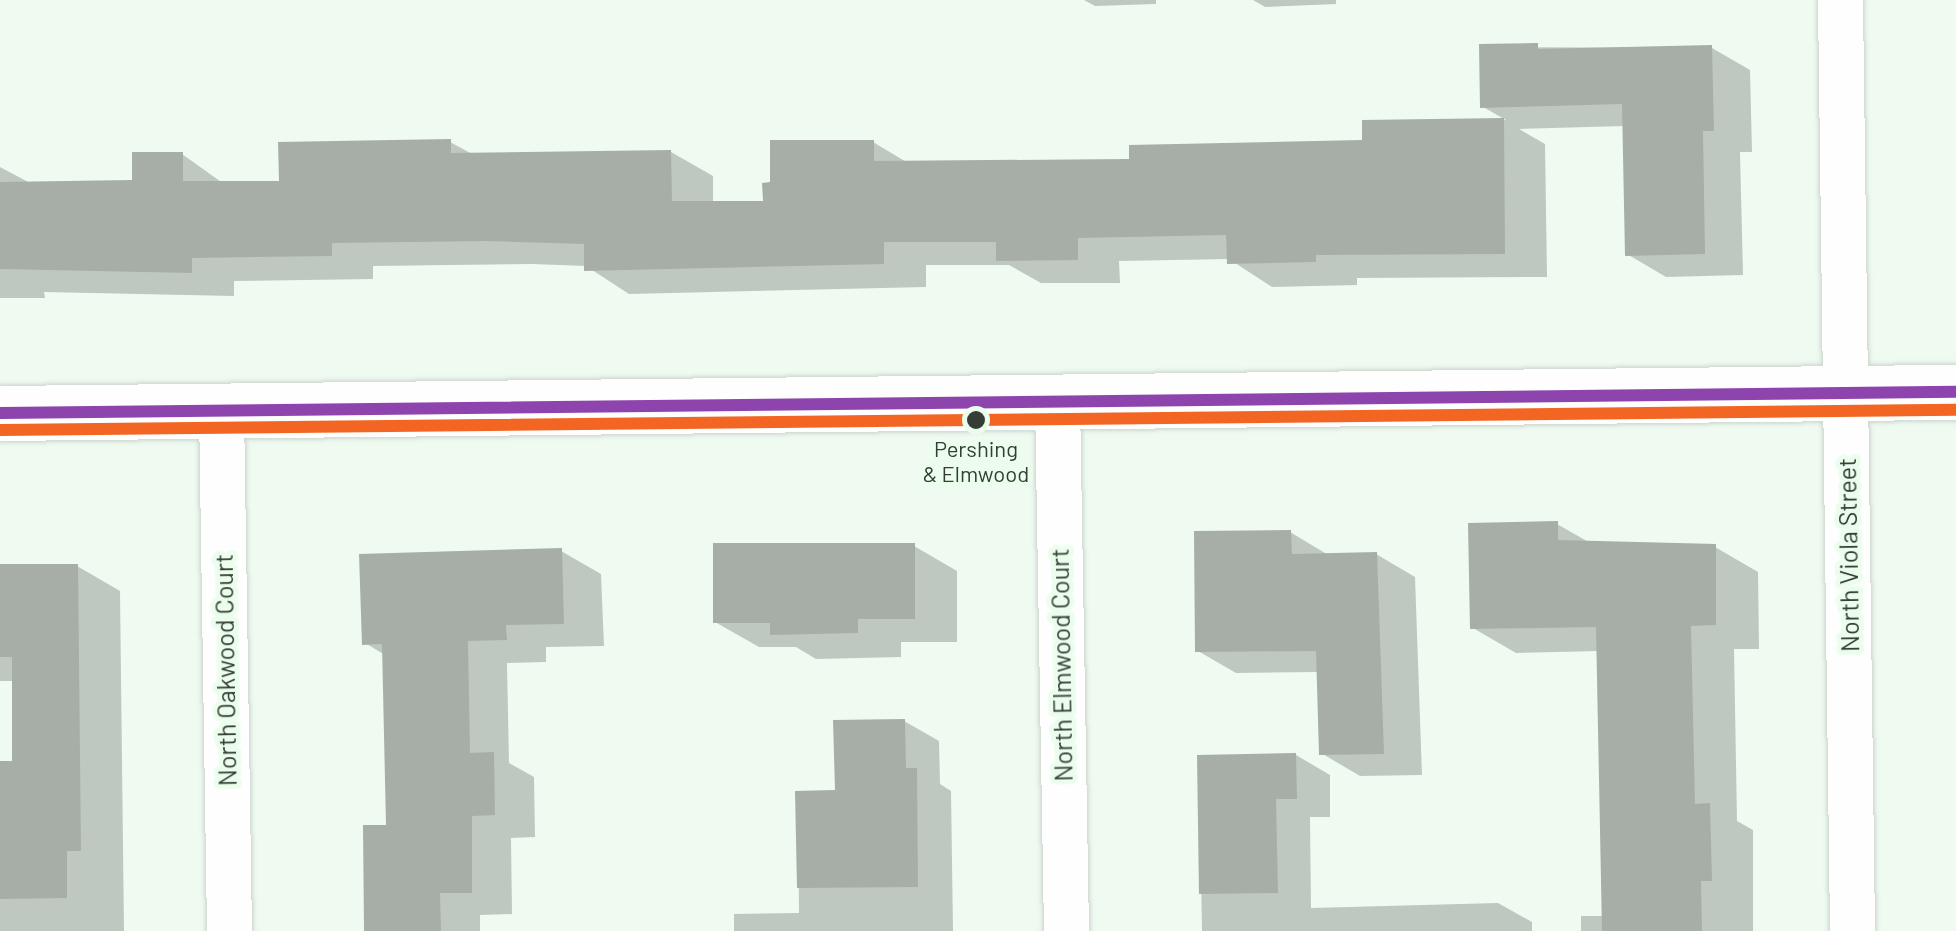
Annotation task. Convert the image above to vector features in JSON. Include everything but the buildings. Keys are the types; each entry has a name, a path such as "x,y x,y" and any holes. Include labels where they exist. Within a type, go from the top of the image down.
{"street":[{"name":"North Viola Street","path":"1840,0 1852,931"},
{"path":"0,413 1956,392"},
{"name":"North Elmwood Court","path":"1056,400 1066,931"},
{"name":"North Oakwood Court","path":"221,409 229,931"}],"transit line":[{"path":"0,413 1956,392"},
{"path":"0,430 1956,410"}],"place":[{"name":"Pershing & Elmwood","path":"976,420"}]}
